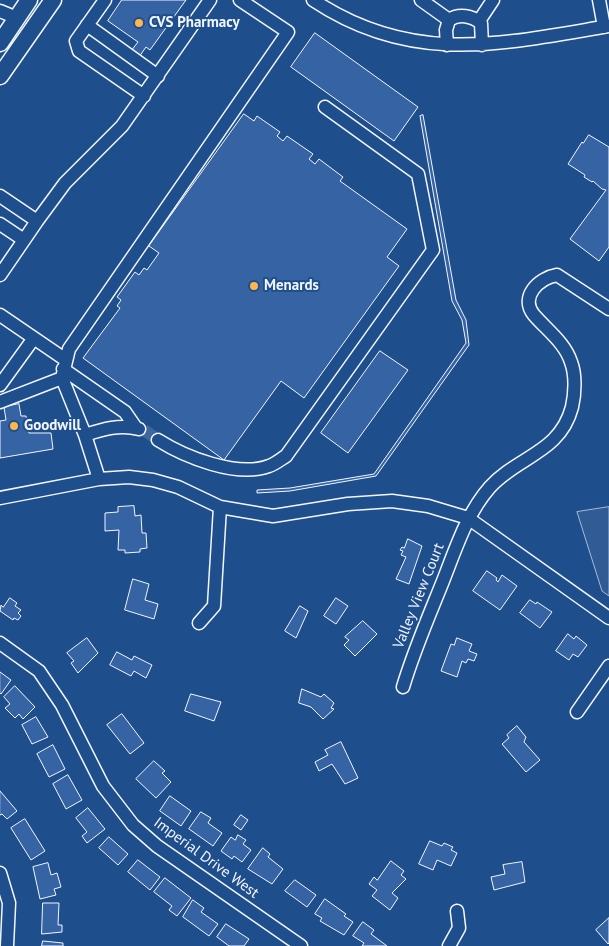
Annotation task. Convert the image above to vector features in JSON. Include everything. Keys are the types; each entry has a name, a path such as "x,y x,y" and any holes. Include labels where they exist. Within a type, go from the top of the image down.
{"main road":[{"path":"0,43 29,0"},
{"path":"0,76 53,0"}],"street":[{"path":"105,0 76,41 79,50 144,96"},
{"path":"0,276 64,183 122,126 210,0"},
{"path":"99,479 64,369 73,343 288,32 240,0"},
{"path":"313,0 365,28 411,41 447,46 502,44 606,26 600,0"},
{"path":"421,0 449,20"},
{"path":"482,45 479,21 493,0"},
{"path":"0,11 17,18"},
{"path":"447,46 446,30 449,20 453,17 470,17 479,21"},
{"path":"87,26 158,76"},
{"path":"158,440 171,448 221,466 247,469 269,466 286,456 433,250 418,174 325,107"},
{"path":"0,196 37,222"},
{"path":"0,224 24,240"},
{"name":"Valley View Court","path":"403,687 412,658 468,518 491,487 509,471 551,445 564,426 572,407 574,383 571,362 557,339 533,314 530,302 532,290 546,277 557,275 609,309"},
{"path":"0,315 34,338 64,369 125,412 140,429 105,428 85,435"},
{"path":"0,385 34,338"},
{"path":"0,402 64,369"},
{"path":"0,498 99,479 129,477 152,480 178,487 220,507 273,516 348,504 392,501 428,506 468,518 607,614"},
{"path":"199,623 214,606 220,507"},
{"name":"Imperial Drive West","path":"0,643 39,671 62,705 103,786 133,825 157,846 301,946"},
{"path":"576,712 609,666"},
{"path":"0,873 9,904 6,946"},
{"path":"449,946 459,928 456,911"}],"shaded area":[{"path":"609,507 609,596 602,591 577,512"}],"building":[{"name":"CVS Pharmacy","path":"122,0 186,0 150,50 146,47 139,57 131,51 138,42 108,21"},
{"path":"315,33 418,107 394,141 291,67"},
{"name":"Menards","path":"244,114 254,121 257,116 280,132 277,136 283,141 287,136 313,154 309,159 315,164 319,159 343,177 340,181 407,229 387,257 399,266 304,398 281,381 224,460 83,358 120,308 117,306 121,300 117,297 135,272 139,275 144,268 147,270 159,253 149,246"},
{"path":"423,115 456,300 466,320 469,345 376,476 290,491 257,493 257,490 290,488 374,474 466,343 462,320 452,301 420,116"},
{"path":"589,135 609,147 609,247 599,261 570,239 606,190 584,177 585,175 568,164 582,142"},
{"path":"380,351 408,370 348,453 321,433"},
{"name":"Goodwill","path":"19,404 21,416 26,416 29,433 51,433 53,449 0,458 0,421 6,420 4,407"},
{"path":"134,506 135,516 141,515 142,533 146,533 147,548 140,549 140,552 125,553 125,550 118,550 119,530 105,531 105,513 118,512 118,507"},
{"path":"408,539 422,546 409,584 396,579 406,557 401,555 403,551 400,550 402,547 404,548"},
{"path":"487,571 497,578 498,582 502,575 517,586 500,610 473,591"},
{"path":"133,579 149,584 145,600 158,604 154,619 125,610"},
{"path":"10,598 17,603 15,606 21,610 18,613 21,616 18,620 14,618 13,620 0,611 1,605 3,607"},
{"path":"336,598 348,606 336,624 324,616"},
{"path":"530,600 536,604 537,602 552,612 540,628 520,613"},
{"path":"300,606 308,611 296,638 285,631"},
{"path":"363,621 377,634 355,656 344,645 349,640 345,637"},
{"path":"568,634 574,639 576,636 587,645 578,657 573,654 569,660 556,651"},
{"path":"87,638 98,653 78,673 71,663 74,661 67,653"},
{"path":"457,638 472,644 469,651 477,654 474,661 468,659 466,663 462,661 457,677 441,671 451,644 454,645"},
{"path":"117,652 132,660 134,656 152,665 146,678 134,671 131,676 110,665"},
{"path":"0,672 11,680 1,694 0,693"},
{"path":"15,686 35,707 23,719 19,714 15,718 5,708 10,704 4,697"},
{"path":"302,689 321,697 324,694 334,703 331,708 334,709 323,719 311,707 299,703"},
{"path":"191,694 221,702 214,721 185,711"},
{"path":"122,714 144,743 130,754 107,725"},
{"path":"36,717 48,737 32,744 22,725"},
{"path":"517,726 526,737 524,742 540,760 526,772 502,744 509,738 507,735"},
{"path":"341,742 358,778 345,784 332,764 319,771 315,762 328,755 325,750"},
{"path":"53,745 65,769 49,777 37,754"},
{"path":"154,761 165,771 162,773 171,782 156,798 136,779"},
{"path":"68,775 82,800 66,809 53,784"},
{"path":"0,791 17,811 7,819 2,814 0,815"},
{"path":"170,796 191,811 181,826 160,811"},
{"path":"88,808 105,829 87,843 82,836 87,832 76,818"},
{"path":"201,812 211,818 208,823 222,833 213,846 189,829"},
{"path":"241,815 248,820 241,830 234,825"},
{"path":"25,819 45,851 31,860 11,828"},
{"path":"238,835 246,840 243,844 251,850 242,862 234,856 232,859 221,851 231,837 235,840"},
{"path":"109,837 128,854 118,865 99,848"},
{"path":"430,841 442,846 444,843 453,847 451,850 457,853 451,866 437,860 433,870 419,864"},
{"path":"263,848 270,854 268,857 283,869 272,884 248,869"},
{"path":"138,860 160,877 150,890 128,872"},
{"path":"391,861 404,871 401,875 406,879 392,893 398,898 390,910 372,896 377,890 369,884 374,877 377,880"},
{"path":"522,862 525,882 494,890 491,877 505,874 503,865"},
{"path":"48,863 51,875 57,873 61,887 54,889 56,895 40,899 33,867"},
{"path":"165,878 191,898 177,916 169,910 172,906 154,892"},
{"path":"295,880 316,895 307,907 285,891"},
{"path":"325,899 346,914 344,916 353,922 344,935 320,921 322,918 315,914"},
{"path":"193,900 204,908 201,912 218,924 209,936 183,917"},
{"path":"43,903 59,903 58,925 62,925 62,932 42,934"},
{"path":"609,918 609,943 608,944 596,930"},
{"path":"363,922 374,930 371,934 387,946 362,946 364,943 353,936"},
{"path":"226,924 249,939 244,946 229,946 217,937"},
{"path":"43,941 63,943 63,946 42,946"}],"tunnel":[{"path":"144,430 158,440"}],"place":[{"name":"CVS Pharmacy","path":"139,23"},
{"name":"Menards","path":"254,286"},
{"name":"Goodwill","path":"14,426"}]}
